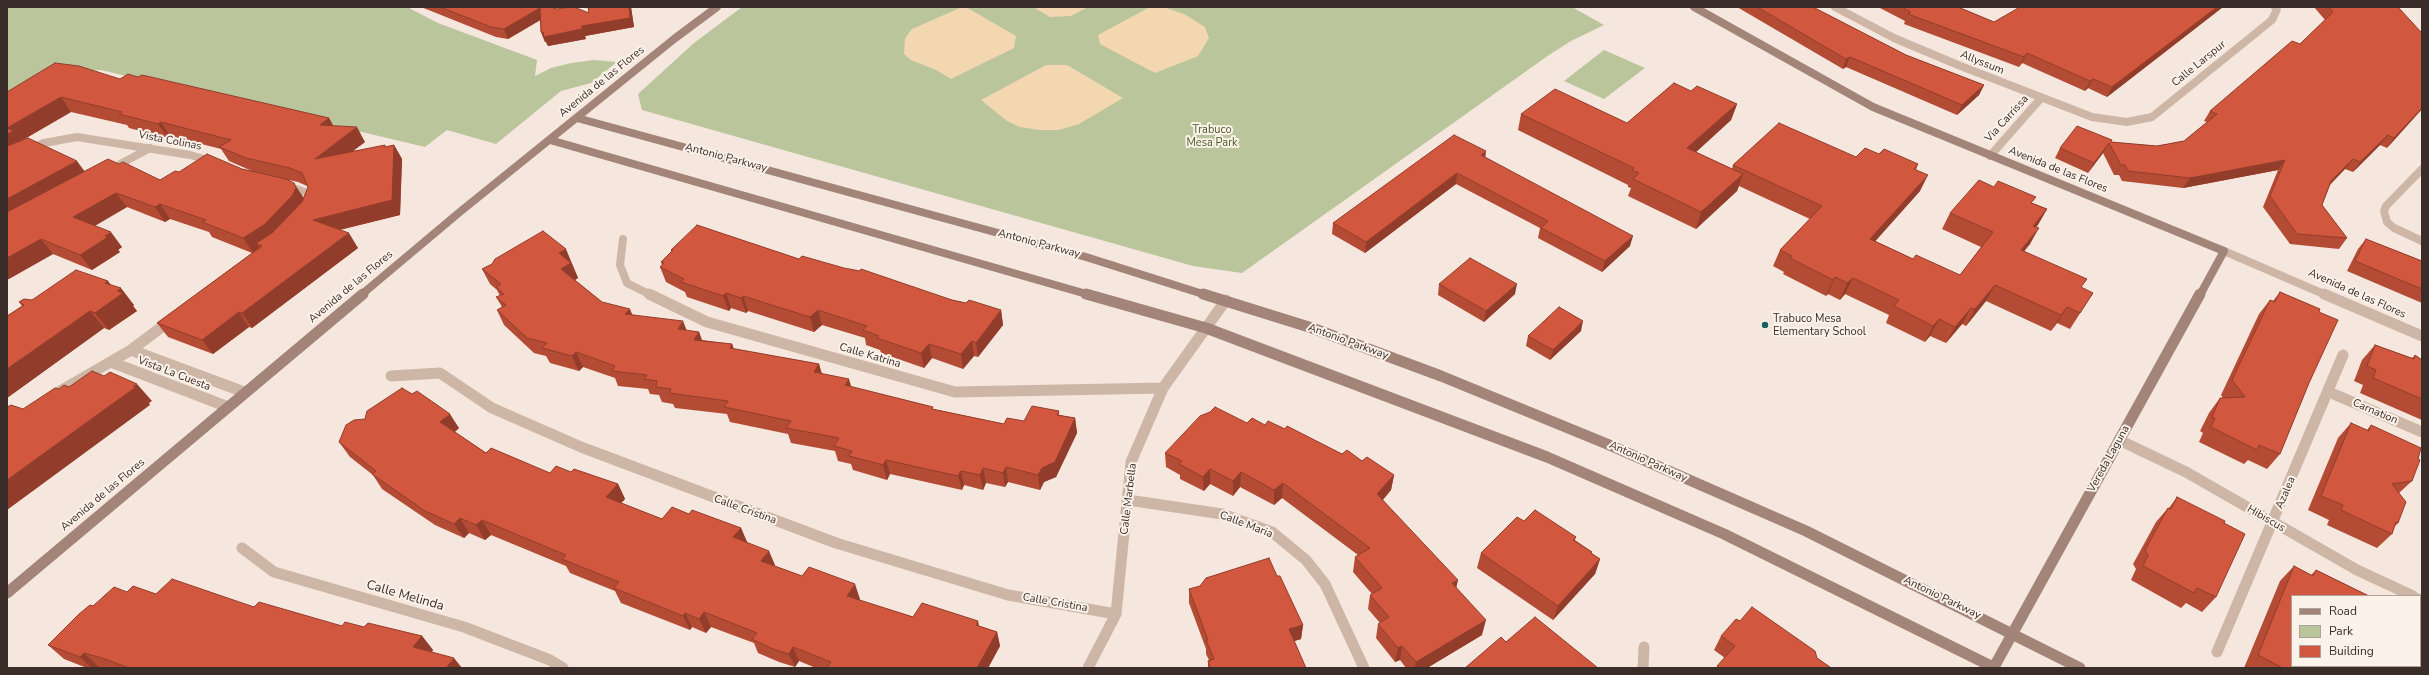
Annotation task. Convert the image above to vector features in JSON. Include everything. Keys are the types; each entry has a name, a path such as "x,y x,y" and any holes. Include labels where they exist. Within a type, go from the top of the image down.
{"main road":[{"name":"Avenida de las Flores","path":"7,593 244,392 674,39 717,7"},
{"name":"Avenida de las Flores","path":"1694,7 1850,95 1990,156 2224,251"},
{"name":"Antonio Parkway","path":"577,118 1086,257 1312,328 1441,376 1607,444 1806,531 2013,632 2080,668"},
{"path":"550,140 1206,328 1415,406 1561,463 1724,534 1994,668"},
{"name":"Vereda Laguna","path":"1994,668 2224,251"}],"street":[{"name":"Allyssum","path":"1835,7 1894,38 2041,98 2092,117 2127,122"},
{"name":"Calle Larspur","path":"2127,122 2152,117 2272,20 2276,8"},
{"name":"Via Carrissa","path":"1990,156 2041,98"},
{"name":"Vista Colinas","path":"7,159 44,143 61,138 93,139 190,155 227,167"},
{"path":"102,174 150,148"},
{"path":"2422,169 2386,206 2384,211 2388,222 2403,234 2422,242"},
{"path":"275,183 308,193 311,203 306,214"},
{"name":"Calle Katrina","path":"623,239 620,264 627,283 707,322 955,392 1163,388"},
{"name":"Avenida de las Flores","path":"2224,251 2422,336"},
{"name":"Calle Marbella","path":"1088,668 1116,614 1131,462 1163,388 1226,300"},
{"name":"Vista La Cuesta","path":"48,399 131,350 176,316"},
{"name":"Vista La Cuesta","path":"131,350 244,392"},
{"name":"Azalea","path":"2217,652 2273,524 2343,356"},
{"name":"Vista La Cuesta","path":"111,362 228,407"},
{"name":"Calle Cristina","path":"391,376 440,373 492,408 567,441 678,485 836,543 1008,595 1116,614"},
{"name":"Carnation","path":"2329,392 2422,432"},
{"name":"Hibiscus","path":"2120,440 2186,472 2273,524 2357,570 2412,595"},
{"name":"Calle Maria","path":"1128,500 1222,514 1272,532 1306,560 1325,584 1364,668"},
{"name":"Calle Melinda","path":"242,548 274,572 464,628 550,660 563,668"},
{"path":"1643,668 1644,647"}],"green space":[{"path":"7,7 407,7 438,23 537,60 535,76 551,68 571,63 594,60 617,62 591,83 561,91 496,144 447,130 425,147 101,70 87,71 7,100"},
{"name":"Trabuco Mesa Park","path":"742,7 1572,7 1604,25 1571,41 1549,55 1242,273 1193,266 642,110 638,94 694,43"},
{"path":"1604,50 1645,68 1604,99 1564,81"}],"sand":[{"path":"962,7 966,7 1016,36 1014,48 951,79 936,70 911,60 904,54 905,38 912,29"},
{"path":"1033,7 1088,7 1071,16 1050,17"},
{"path":"1150,7 1163,7 1184,14 1205,27 1209,38 1198,56 1155,73 1100,44 1098,35"},
{"path":"1046,65 1067,65 1123,98 1079,124 1059,130 1040,130 1020,127 1007,121 981,100"}],"building":[{"path":"440,7 550,7 557,9 574,7 589,13 588,7 629,7 630,18 582,26 582,29 544,37 543,32 541,32 540,8 504,29 491,27"},
{"path":"1757,7 1813,7 1906,55 1984,85 1962,105 1850,57 1846,59"},
{"path":"1901,7 1958,7 1994,22 2020,7 2217,7 2112,87 2093,79 2090,81 2027,53 2024,57 1908,14 1911,12"},
{"path":"2329,7 2398,7 2422,32 2422,108 2394,138 2388,135 2360,162 2353,159 2331,181 2322,205 2347,238 2297,234 2270,196 2285,160 2190,178 2128,171 2125,165 2121,165 2109,143 2094,163 2060,148 2077,126 2112,140 2111,142 2157,146 2184,141 2217,114 2210,111 2292,41 2300,44 2333,12"},
{"path":"55,63 79,66 120,79 128,74 138,77 142,75 329,118 320,125 357,127 315,159 385,145 385,147 394,145 392,200 313,220 349,233 242,313 239,312 202,340 157,323 262,246 256,243 272,233 302,202 308,187 302,173 290,168 246,158 219,147 231,140 161,122 158,124 119,114 122,112 61,97 7,128 7,92"},
{"path":"1674,83 1691,91 1697,86 1737,104 1687,148 1743,174 1701,212 1633,179 1639,173 1632,170 1634,168 1521,114 1555,89 1627,123"},
{"path":"1779,123 1856,157 1865,148 1879,154 1884,149 1918,164 1914,169 1928,175 1870,239 1913,259 1916,255 1960,275 1993,232 1950,213 1979,180 1994,187 1998,181 2036,197 2031,203 2047,209 2033,226 2039,228 2021,250 2087,279 2081,287 2093,293 2080,313 2067,307 2061,315 1995,285 1975,309 1971,308 1955,327 1939,319 1933,326 1894,306 1899,300 1853,278 1847,283 1835,277 1833,280 1790,258 1792,256 1780,250 1822,206 1733,165"},
{"path":"7,128 14,131 7,134"},
{"path":"1454,135 1486,151 1481,155 1633,236 1605,261 1541,228 1548,221 1457,173 1366,242 1333,223"},
{"path":"28,138 77,161 7,199 7,146"},
{"path":"207,154 242,169 286,179 294,183 296,188 292,196 264,225 243,238 202,222 206,220 160,204 155,207 116,193 73,217 111,232 105,236 108,237 80,255 41,239 7,258 7,212 108,159 119,164 123,162 160,180 175,171 179,172"},
{"path":"697,225 799,259 802,256 844,268 860,271 861,269 952,300 966,303 969,300 1001,310 976,343 972,341 961,354 929,344 921,353 877,338 879,336 863,330 867,326 818,310 810,317 743,296 741,298 726,293 723,296 681,282 684,279 660,267 664,263 661,262 673,250 671,250"},
{"path":"543,231 566,249 559,253 571,263 561,269 602,302 630,309 625,314 683,321 678,329 699,332 694,340 732,344 730,348 819,364 814,372 849,379 845,385 933,407 932,409 1004,424 1007,418 1024,421 1032,406 1059,411 1057,415 1075,418 1055,462 1042,468 1038,475 1006,467 1003,473 983,468 980,475 961,471 958,476 886,460 883,465 849,456 852,451 834,446 839,438 786,428 791,421 724,407 728,401 669,393 671,389 656,387 657,381 644,379 647,375 612,371 615,366 576,352 572,356 542,348 547,343 527,338 497,310 506,305 496,297 504,294 496,287 501,284 482,269 492,264 495,259"},
{"path":"2366,239 2422,261 2422,289 2355,261"},
{"path":"1470,258 1517,284 1486,311 1439,284"},
{"path":"76,270 108,281 105,283 121,288 117,291 123,293 95,313 90,311 7,369 7,316 24,305 19,302 24,299 32,300"},
{"path":"2280,292 2320,309 2319,312 2338,320 2309,383 2280,454 2259,445 2257,450 2211,427 2215,418 2212,417 2220,398 2245,397 2232,380 2270,300 2275,302"},
{"path":"1559,307 1583,321 1553,350 1528,336"},
{"path":"2375,345 2414,359 2415,355 2422,360 2422,399 2373,378 2376,370 2367,366"},
{"path":"92,371 104,376 110,372 137,384 133,386 136,387 7,480 7,407 11,405 23,409 55,388 59,389 64,385 69,387"},
{"path":"402,388 412,394 417,391 450,414 440,422 486,453 491,448 550,473 556,466 571,472 574,469 618,484 606,497 662,519 672,507 689,514 692,510 741,528 733,537 769,551 761,561 802,576 809,567 855,584 847,596 913,617 922,603 978,621 976,625 997,632 977,668 827,668 831,662 793,647 789,654 773,649 752,639 757,633 704,612 699,619 685,613 683,616 614,588 619,582 562,559 566,555 482,520 476,525 460,518 454,524 425,511 372,474 376,471 339,442 346,425 354,420 365,419 367,411"},
{"path":"1215,407 1247,423 1252,418 1265,425 1268,421 1285,429 1287,426 1342,454 1347,450 1362,461 1367,457 1394,475 1377,494 1458,580 1452,583 1486,620 1416,662 1402,646 1398,648 1378,624 1389,617 1370,595 1382,588 1355,557 1370,548 1283,483 1274,490 1241,472 1233,481 1210,469 1203,477 1179,464 1182,461 1165,453 1200,416 1210,412"},
{"path":"2351,423 2369,431 2371,425 2421,448 2418,459 2420,460 2412,481 2392,484 2406,502 2392,534 2341,510 2343,505 2321,496"},
{"path":"2177,497 2225,521 2224,523 2245,534 2216,597 2197,588 2194,593 2143,566 2148,555 2145,550 2168,508 2171,509"},
{"path":"1535,510 1576,537 1573,540 1600,559 1558,606 1481,553 1517,517 1524,521"},
{"path":"1269,558 1277,576 1280,576 1303,625 1289,629 1306,668 1210,668 1208,661 1214,659 1189,589 1200,586 1206,578"},
{"path":"2294,566 2313,576 2316,570 2367,595 2291,595 2291,667 2349,668 2280,668 2281,667 2258,655"},
{"path":"172,579 254,607 259,602 342,626 345,622 364,627 368,623 422,636 413,647 454,658 446,668 129,668 84,653 80,657 48,645 79,614 90,605 93,606 114,587 127,592 133,586 156,594"},
{"path":"1752,607 1815,651 1817,658 1830,668 1720,668 1717,666 1735,646 1721,636 1736,619 1740,621"},
{"path":"1535,617 1598,668 1465,668 1501,637 1506,642"},
{"path":"2422,647 2422,668 2415,668 2421,667"}],"place":[{"name":"Trabuco Mesa Elementary School","path":"1765,325"}]}
